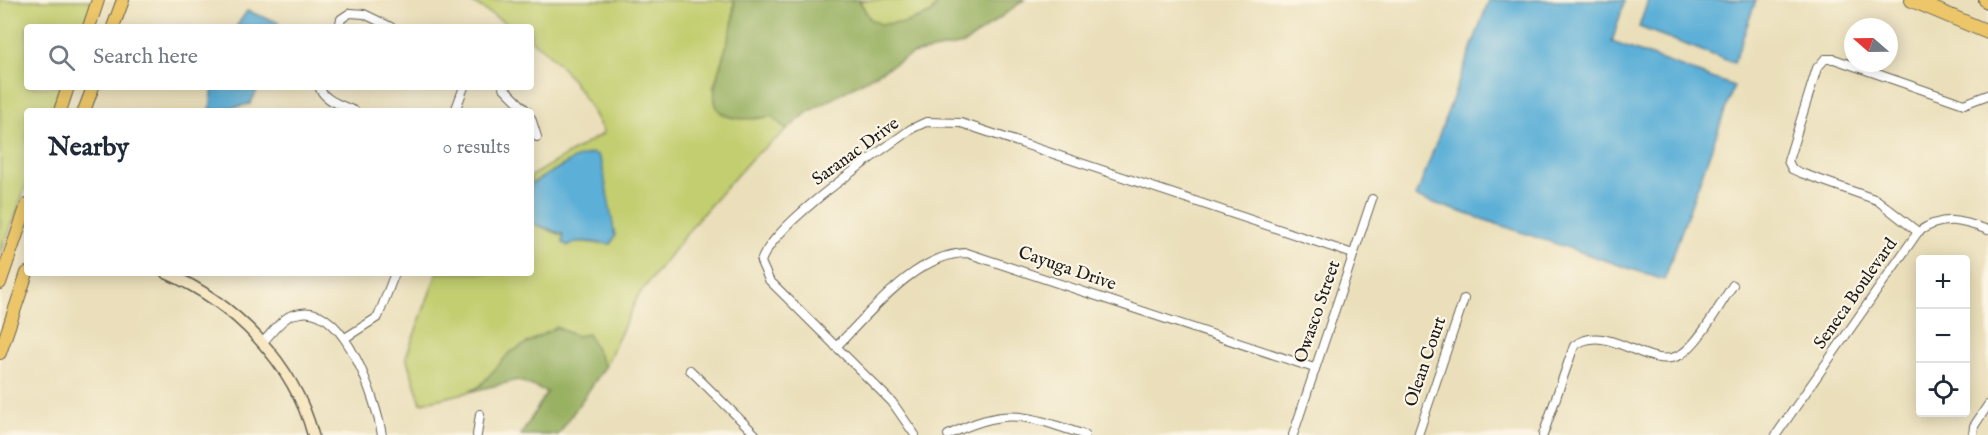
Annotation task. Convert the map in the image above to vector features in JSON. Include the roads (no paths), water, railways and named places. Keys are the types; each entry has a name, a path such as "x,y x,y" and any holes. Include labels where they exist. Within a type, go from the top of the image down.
{"highway":[{"path":"1912,0 1988,32"}],"main road":[{"path":"90,24 98,0"},
{"path":"114,24 123,0"},
{"path":"61,108 67,90"},
{"path":"85,108 92,90"},
{"path":"0,283 24,222"},
{"path":"0,353 26,276"}],"street":[{"path":"340,24 341,20 350,13 364,14 385,24"},
{"path":"1918,232 1877,200 1792,169 1788,161 1817,68 1825,59 1834,59 1964,104 1988,95"},
{"path":"321,90 322,94 333,102 348,108"},
{"path":"456,108 463,90"},
{"path":"506,90 524,108"},
{"name":"Saranac Drive","path":"915,435 892,402 770,280 761,262 763,254 780,233 822,194 911,129 926,122 961,123 1353,254"},
{"path":"534,128 537,137"},
{"name":"Owasco Street","path":"1293,435 1372,199"},
{"name":"Seneca Boulevard","path":"1776,435 1918,232 1930,224 1953,219 1988,230"},
{"name":"Cayuga Drive","path":"836,347 917,270 943,255 967,253 1314,368"},
{"path":"171,276 221,304 262,343 300,398 313,435"},
{"path":"345,338 378,317 394,276"},
{"path":"1543,435 1574,346 1582,340 1600,338 1661,357 1680,354 1694,343 1733,285"},
{"name":"Olean Court","path":"1418,435 1464,299"},
{"path":"262,343 289,315 309,312 326,318 345,338 380,420 382,435"},
{"path":"690,369 756,435"},
{"path":"1973,435 1974,426 1988,405"},
{"path":"477,435 480,414"},
{"path":"948,435 980,420 998,416 1041,420 1085,435"}],"water":[{"path":"1489,0 1625,0 1612,42 1734,86 1664,280 1416,197"},
{"path":"1648,0 1756,0 1734,63 1639,27"},
{"path":"247,11 278,22 278,24 238,24"},
{"path":"213,90 257,90 250,104 231,108 210,108"},
{"path":"592,153 598,155 602,164 615,236 611,244 584,241 568,246 563,243 563,234 534,224 534,182 574,159"}]}
